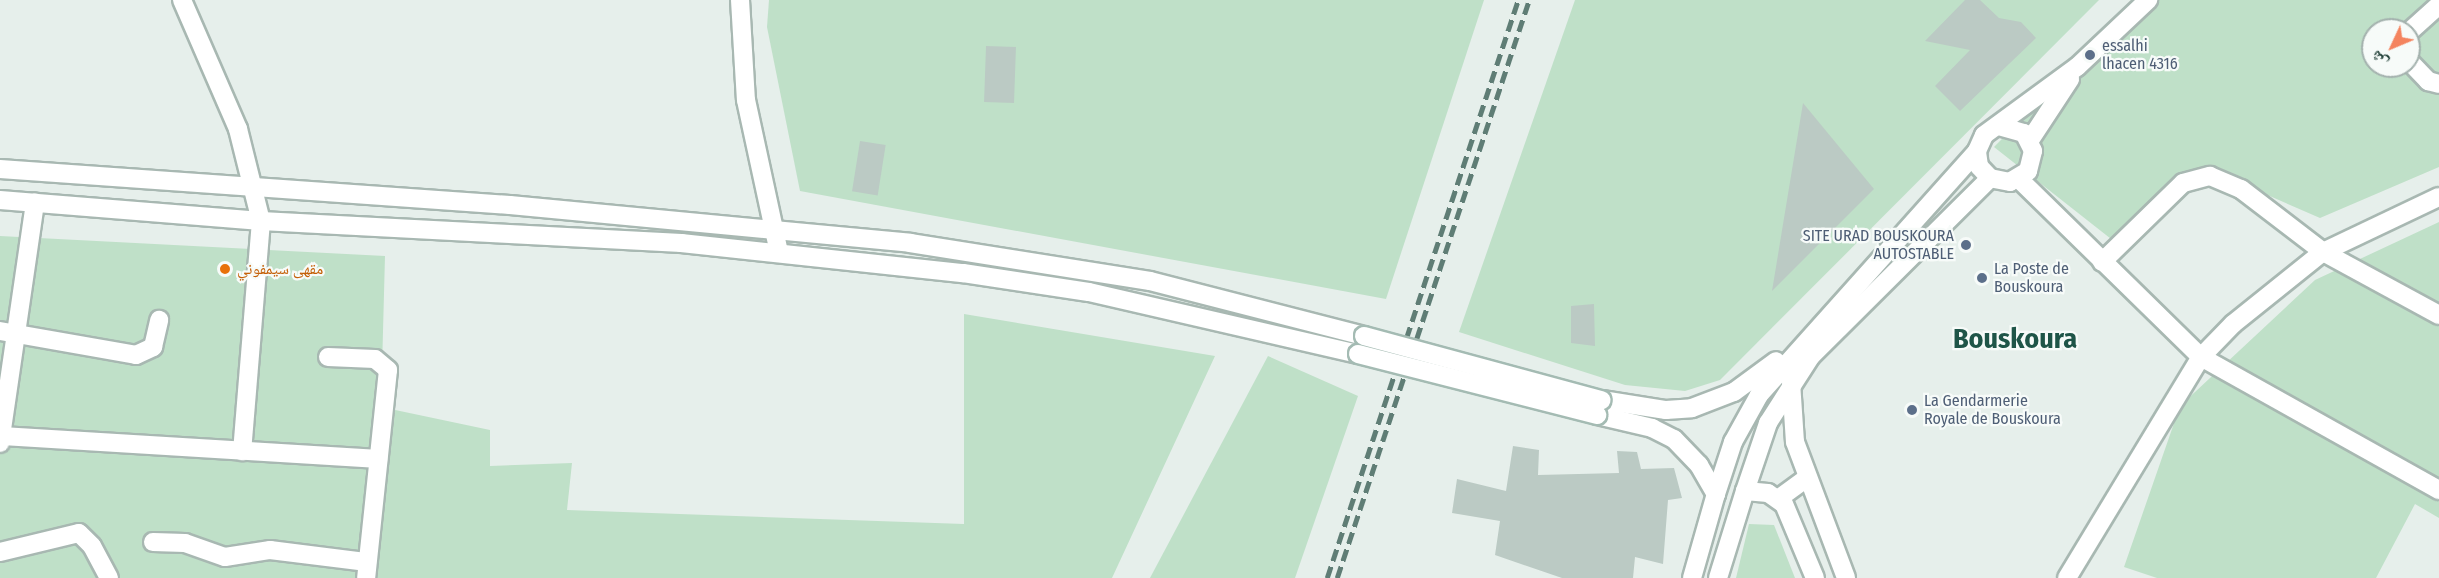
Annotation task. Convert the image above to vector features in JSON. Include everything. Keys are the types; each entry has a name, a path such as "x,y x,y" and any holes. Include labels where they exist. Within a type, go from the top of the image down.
{"main road":[{"path":"182,0 234,118 254,185 261,221 242,451"},
{"path":"740,0 746,100 779,252"},
{"path":"1692,578 1716,494 1750,410 1813,328 1977,151 1984,135 2077,67 2148,0"},
{"path":"2421,21 2439,5"},
{"path":"2019,179 2032,162 2030,140 2077,67"},
{"path":"2421,74 2428,81 2439,84"},
{"path":"1999,126 2017,128 2030,140"},
{"path":"1977,151 1979,166 1990,178 2019,179 2201,357 2439,490"},
{"path":"0,169 254,185 772,227 991,254 1150,281 1364,336 1599,407 1674,439 1699,465 1716,494"},
{"path":"2102,262 2183,183 2201,177 2217,178 2241,189 2323,252 2439,315"},
{"path":"1718,578 1768,423 1791,382 1834,332 1990,178"},
{"path":"2068,578 2201,357 2233,324 2323,252 2439,197"},
{"path":"0,200 261,221 779,252 1043,283 1599,407 1666,410 1706,404 1749,383 1813,328"},
{"path":"35,203 8,332 1,440 378,459"},
{"path":"8,332 136,355 153,347 159,320"},
{"path":"153,542 185,543 225,557 270,550 367,570 388,370 375,359 328,357"},
{"path":"1791,382 1793,432 1807,478 1846,578"},
{"path":"1778,498 1807,478"},
{"path":"1745,491 1778,498 1792,519 1815,578"},
{"path":"0,552 78,533 92,546 109,578"}],"green space":[{"path":"769,0 1484,0 1386,299 800,191 767,27"},
{"path":"1575,0 2099,0 1720,380 1685,391 1625,385 1459,332"},
{"path":"2139,0 2439,0 2439,167 2320,218 2203,167 2120,246 1994,147"},
{"path":"2439,222 2439,518 2415,504 2376,578 2157,578 2124,567 2180,406 2315,280"},
{"path":"0,236 385,256 381,407 490,430 490,466 572,463 567,510 964,524 964,314 1215,356 1112,578 0,578"},
{"path":"1268,356 1358,396 1295,578 1150,578"},
{"path":"1749,524 1774,525 1795,578 1736,578"}],"building":[{"path":"1965,0 1980,0 1999,18 2021,22 2036,38 1960,111 1935,86 1970,50 1925,41"},
{"path":"986,46 1016,47 1014,103 984,102"},
{"path":"1803,103 1874,189 1772,291"},
{"path":"860,141 886,145 878,195 852,191"},
{"path":"1594,304 1595,346 1571,343 1571,306"},
{"path":"1513,446 1539,450 1538,475 1619,473 1617,451 1637,452 1641,469 1674,468 1682,498 1668,500 1663,564 1635,557 1633,578 1562,578 1495,555 1500,521 1452,513 1457,479 1506,491"}],"railway":[{"path":"1327,578 1518,0"},
{"path":"1337,578 1529,0"}],"place":[{"name":"essalhi lhacen 4316","path":"2090,55"},
{"name":"SITE URAD BOUSKOURA AUTOSTABLE","path":"1966,245"},
{"name":"مقهى سيمفوني","path":"225,269"},
{"name":"La Poste de Bouskoura","path":"1982,278"},
{"name":"La Gendarmerie Royale de Bouskoura","path":"1912,410"}],"district":[{"name":"Bouskoura","path":"2015,339"}]}
